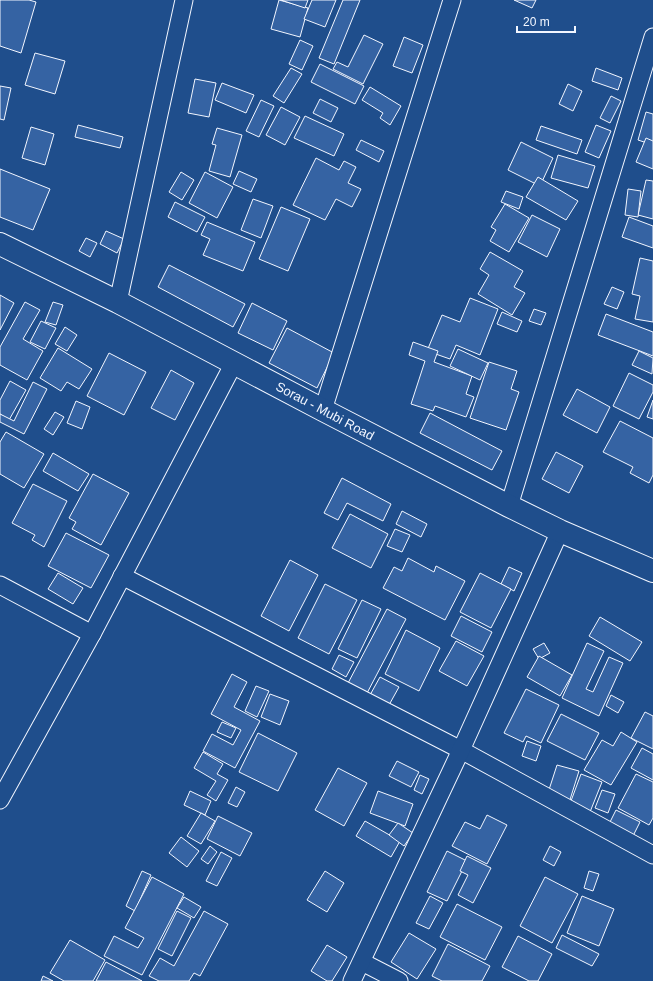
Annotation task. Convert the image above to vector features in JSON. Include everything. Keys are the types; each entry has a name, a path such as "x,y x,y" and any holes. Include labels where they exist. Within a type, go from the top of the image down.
{"main road":[{"name":"Sorau - Mubi Road","path":"0,244 118,302 509,506 653,571"}],"street":[{"path":"118,302 184,0"},
{"path":"323,410 452,0"},
{"path":"509,506 653,37"},
{"path":"0,800 92,634 234,363"},
{"path":"352,981 461,750 560,530"},
{"path":"122,576 461,750 653,855"},
{"path":"0,585 92,634"},
{"path":"362,962 399,981"}],"building":[{"path":"0,0 29,0 36,2 21,53 0,46"},
{"path":"279,0 308,8 300,37 271,29"},
{"path":"281,0 308,0 305,8"},
{"path":"312,0 336,0 325,27 304,19"},
{"path":"343,0 360,0 334,64 319,58"},
{"path":"514,0 536,0 532,8"},
{"path":"364,35 383,44 363,84 333,69 337,62 348,67"},
{"path":"404,37 423,45 412,73 393,66"},
{"path":"300,40 313,46 302,70 289,64"},
{"path":"35,53 65,61 55,94 25,85"},
{"path":"320,64 364,86 355,104 311,82"},
{"path":"291,68 302,74 284,103 273,96"},
{"path":"596,68 622,78 618,90 592,81"},
{"path":"195,79 216,83 209,117 188,113"},
{"path":"222,83 254,95 246,113 215,100"},
{"path":"568,84 582,91 573,111 559,104"},
{"path":"0,86 11,88 4,120 0,119"},
{"path":"370,87 401,106 390,125 380,118 383,113 362,100"},
{"path":"611,96 621,101 610,123 600,118"},
{"path":"320,99 338,108 331,122 313,113"},
{"path":"261,100 274,106 259,137 246,131"},
{"path":"281,107 300,117 285,145 266,135"},
{"path":"646,112 653,114 653,145 638,140"},
{"path":"305,116 344,134 334,156 294,138"},
{"path":"78,125 123,137 120,148 75,137"},
{"path":"596,125 611,131 599,158 585,152"},
{"path":"541,126 582,140 577,154 536,140"},
{"path":"31,127 54,134 45,165 22,158"},
{"path":"217,128 242,135 230,177 209,171 216,145 212,144"},
{"path":"646,138 653,141 653,169 636,162"},
{"path":"361,140 384,151 379,162 356,150"},
{"path":"521,142 553,158 540,186 508,170"},
{"path":"558,155 595,166 588,188 551,178"},
{"path":"316,158 339,170 344,161 356,167 348,183 361,189 352,207 336,199 325,220 293,205"},
{"path":"0,169 50,189 33,230 0,217"},
{"path":"239,171 257,179 251,192 233,184"},
{"path":"181,172 194,180 182,200 169,192"},
{"path":"205,172 233,187 217,218 189,203"},
{"path":"538,177 578,201 566,220 526,197"},
{"path":"646,180 653,181 653,219 638,215"},
{"path":"628,189 641,191 638,217 625,215"},
{"path":"506,191 523,197 519,209 501,202"},
{"path":"253,199 273,206 261,238 241,230"},
{"path":"175,202 205,217 197,232 168,217"},
{"path":"505,204 529,218 509,252 490,241 496,230 491,227"},
{"path":"281,207 310,219 288,271 259,259"},
{"path":"532,215 560,229 547,257 518,242"},
{"path":"629,217 653,226 653,248 622,237"},
{"path":"207,222 255,242 243,271 203,255 210,239 201,235"},
{"path":"106,231 124,239 117,253 100,244"},
{"path":"86,238 97,243 90,257 79,251"},
{"path":"490,252 523,271 514,287 525,293 512,315 478,294 489,275 480,269"},
{"path":"640,258 653,261 653,322 635,319 640,296 632,294"},
{"path":"169,265 245,304 233,327 158,287"},
{"path":"612,287 624,292 617,309 604,304"},
{"path":"0,295 14,303 0,330"},
{"path":"470,298 498,309 480,355 456,345 450,359 427,351 442,315 460,322"},
{"path":"25,302 40,310 23,339 43,351 27,380 0,365 0,347"},
{"path":"53,302 63,305 56,325 45,322"},
{"path":"252,303 287,321 273,350 238,333"},
{"path":"534,309 546,313 541,325 529,321"},
{"path":"502,312 522,321 517,332 497,324"},
{"path":"606,314 653,332 653,356 598,335"},
{"path":"41,321 56,328 45,349 30,342"},
{"path":"65,327 77,335 67,351 55,344"},
{"path":"287,328 334,353 317,388 269,363"},
{"path":"413,342 438,351 434,362 472,376 466,394 474,397 466,417 435,406 433,411 411,404 425,361 409,355"},
{"path":"58,348 92,369 79,389 67,382 61,391 40,378"},
{"path":"458,349 488,363 480,380 450,366"},
{"path":"639,351 653,358 652,374 632,365"},
{"path":"109,353 146,372 124,415 87,396"},
{"path":"489,362 517,371 511,389 519,392 506,430 470,418"},
{"path":"171,370 194,383 175,420 151,408"},
{"path":"629,373 653,385 653,392 639,419 613,406"},
{"path":"10,381 26,390 9,420 0,414 0,400"},
{"path":"33,382 47,389 24,434 0,422 0,414 14,421"},
{"path":"577,389 610,407 597,433 563,415"},
{"path":"653,400 653,419 647,417"},
{"path":"76,401 90,407 82,429 67,423"},
{"path":"55,412 64,417 53,435 44,429"},
{"path":"430,413 502,451 492,470 420,433"},
{"path":"620,421 653,438 653,475 649,483 630,473 633,467 603,452"},
{"path":"6,432 44,454 24,488 0,474 0,442"},
{"path":"556,452 583,466 569,493 542,479"},
{"path":"53,453 89,474 78,491 43,471"},
{"path":"93,474 129,493 101,545 72,529 76,522 69,518"},
{"path":"342,478 391,504 383,521 347,503 338,520 324,513"},
{"path":"33,484 67,501 44,547 32,540 35,535 12,523"},
{"path":"402,511 427,524 421,537 396,524"},
{"path":"350,514 388,534 371,568 332,548"},
{"path":"395,529 410,535 402,552 387,546"},
{"path":"66,533 109,555 91,588 48,566"},
{"path":"408,558 434,572 436,566 465,581 445,620 383,588 394,567 402,571"},
{"path":"290,560 318,575 289,631 261,616"},
{"path":"509,567 522,573 514,591 501,584"},
{"path":"58,573 83,588 73,604 48,589"},
{"path":"480,573 511,589 491,628 460,612"},
{"path":"325,584 357,600 329,654 298,638"},
{"path":"362,600 381,609 357,658 338,649"},
{"path":"387,609 406,619 366,695 347,685"},
{"path":"461,616 492,632 482,652 451,636"},
{"path":"600,617 642,642 630,661 589,636"},
{"path":"406,630 440,648 419,691 385,674"},
{"path":"456,641 484,656 467,686 439,671"},
{"path":"544,643 550,653 539,659 533,649"},
{"path":"587,643 604,651 586,689 593,692 609,657 623,663 599,716 562,698"},
{"path":"339,655 354,662 346,677 332,669"},
{"path":"539,656 572,675 560,696 527,677"},
{"path":"232,674 247,682 234,707 260,721 235,768 203,751 212,734 233,745 241,730 211,714"},
{"path":"380,677 399,687 389,705 370,695"},
{"path":"256,686 269,691 257,717 245,711"},
{"path":"526,689 559,705 541,743 526,736 523,742 504,733"},
{"path":"270,694 289,701 280,725 261,717"},
{"path":"611,695 624,702 618,713 606,706"},
{"path":"645,712 653,716 653,749 631,738"},
{"path":"561,714 599,733 585,760 547,741"},
{"path":"222,722 236,728 231,738 217,732"},
{"path":"621,732 637,742 611,785 584,770 602,740 613,746"},
{"path":"258,733 297,753 278,791 239,772"},
{"path":"527,741 541,746 536,761 522,756"},
{"path":"642,748 653,754 653,780 631,768"},
{"path":"203,752 223,764 217,774 228,780 216,801 207,795 216,781 194,768"},
{"path":"397,761 419,772 411,787 389,776"},
{"path":"557,765 579,771 568,806 546,799"},
{"path":"338,768 367,783 344,826 315,810"},
{"path":"581,774 602,782 588,817 568,809"},
{"path":"636,774 653,782 653,818 649,825 618,808"},
{"path":"420,775 429,779 422,794 414,790"},
{"path":"236,787 245,792 237,807 228,803"},
{"path":"602,790 615,794 608,813 595,808"},
{"path":"190,791 211,801 205,815 184,805"},
{"path":"378,791 413,804 405,826 370,813"},
{"path":"616,810 640,822 632,838 608,826"},
{"path":"201,813 215,821 201,844 187,836"},
{"path":"487,815 507,825 487,864 452,846 465,822 480,829"},
{"path":"218,816 252,833 240,856 207,839"},
{"path":"365,821 400,841 391,857 356,836"},
{"path":"398,823 413,833 404,846 389,835"},
{"path":"181,837 199,851 187,867 169,853"},
{"path":"210,846 217,852 208,864 201,859"},
{"path":"550,846 561,852 554,866 543,860"},
{"path":"447,851 467,861 447,901 427,892"},
{"path":"221,852 232,858 217,886 206,881"},
{"path":"467,856 491,868 473,903 458,895 468,875 460,871"},
{"path":"142,871 151,875 135,911 126,906"},
{"path":"325,871 344,883 327,912 307,900"},
{"path":"589,871 599,874 593,891 584,888"},
{"path":"152,877 184,894 142,975 104,956 114,936 138,948 144,938 125,928"},
{"path":"545,877 578,894 552,943 520,926"},
{"path":"430,896 443,903 429,929 416,923"},
{"path":"582,896 614,909 599,946 567,933"},
{"path":"184,897 201,907 194,918 177,908"},
{"path":"457,904 502,927 485,960 440,937"},
{"path":"177,911 191,918 172,956 158,949"},
{"path":"204,911 228,924 200,976 194,973 189,981 159,981 149,976 160,958 174,966"},
{"path":"409,933 436,949 417,979 391,962"},
{"path":"562,935 599,954 592,966 556,948"},
{"path":"518,936 552,954 538,981 529,981 502,967"},
{"path":"70,940 105,960 93,981 64,981 50,973"},
{"path":"448,944 490,966 482,981 442,981 432,976"},
{"path":"327,945 347,957 332,981 327,981 311,971"},
{"path":"106,962 142,981 96,981"},
{"path":"43,976 53,981 41,981"}]}
